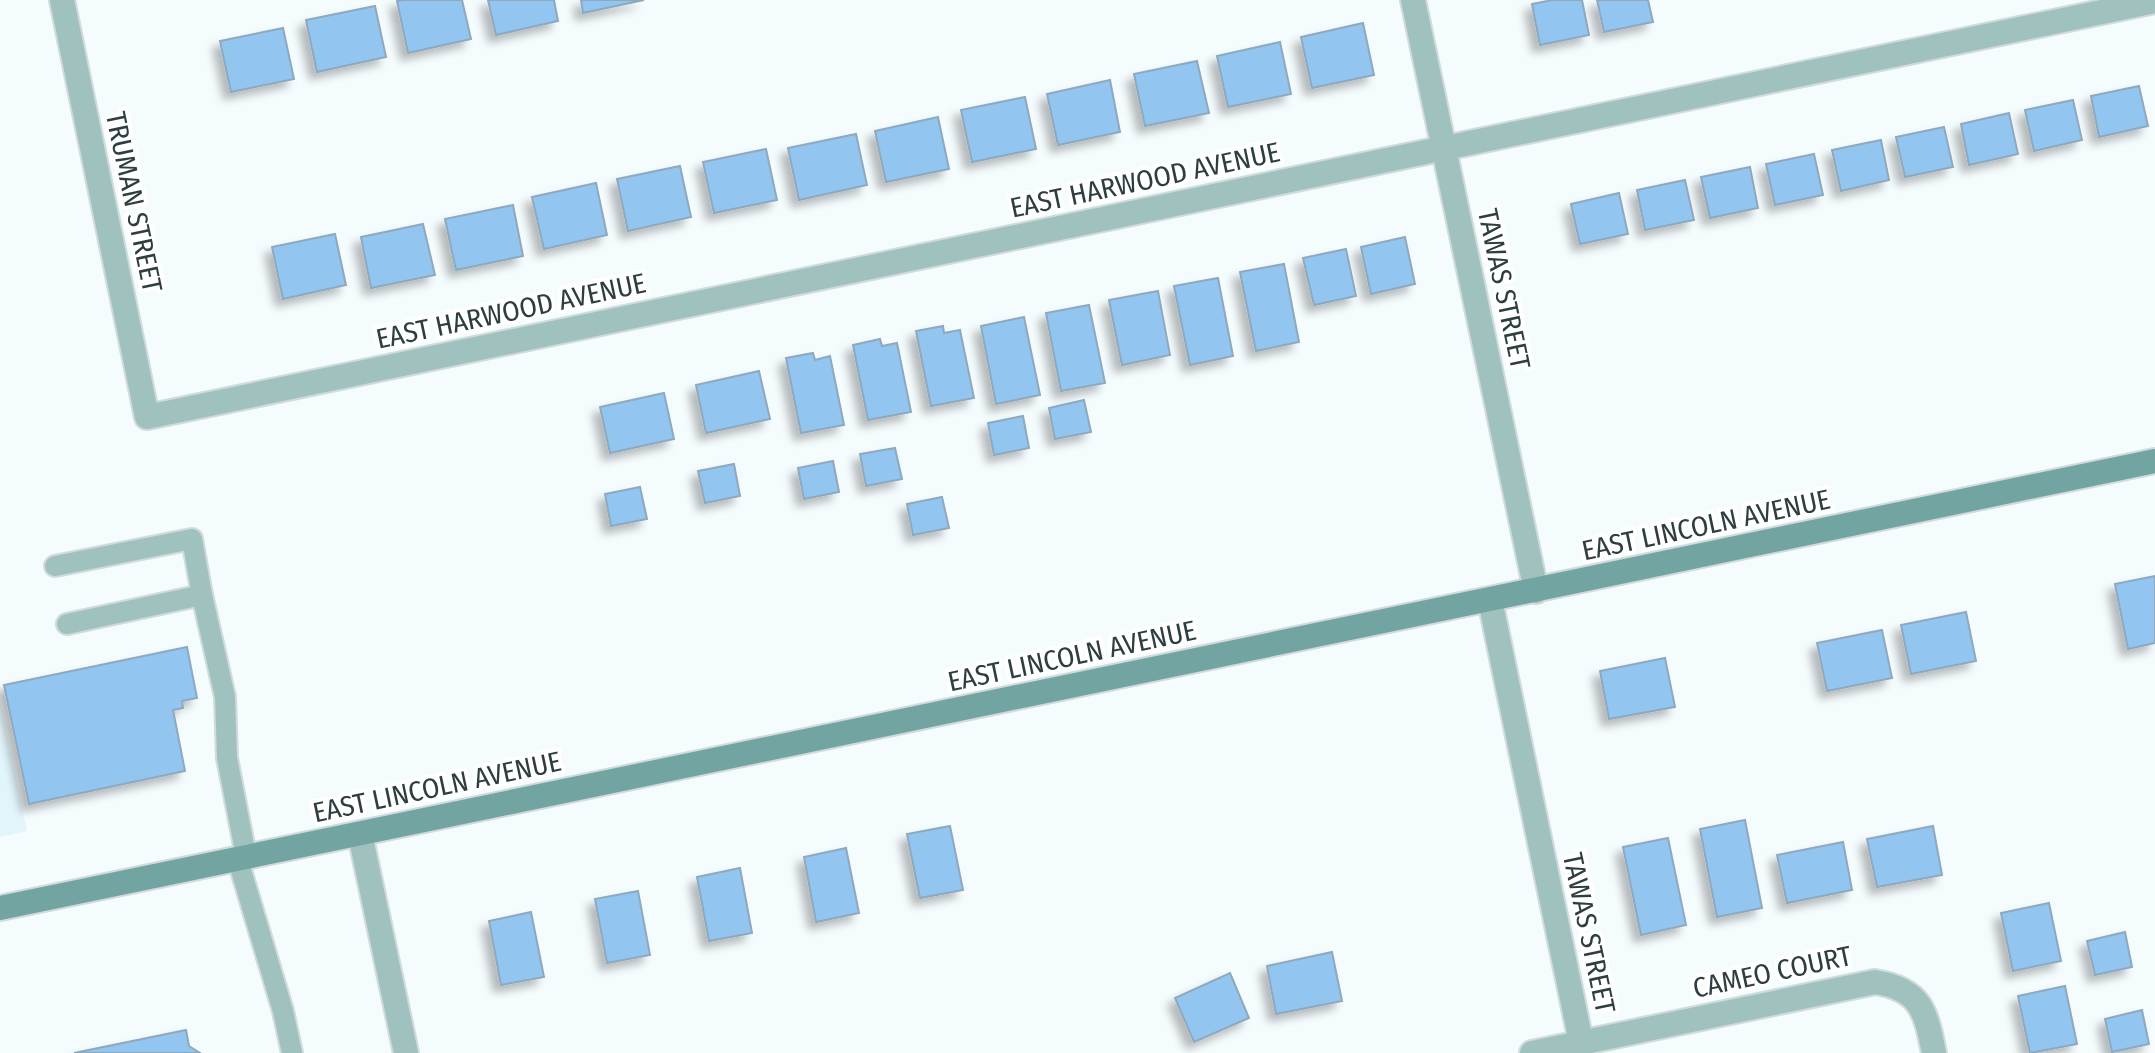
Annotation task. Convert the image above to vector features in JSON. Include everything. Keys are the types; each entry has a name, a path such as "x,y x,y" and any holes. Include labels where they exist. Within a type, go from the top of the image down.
{"street":[{"name":"TRUMAN STREET","path":"62,0 147,417"},
{"name":"TAWAS STREET","path":"1413,0 1536,591"},
{"name":"EAST HARWOOD AVENUE","path":"147,417 2155,1"},
{"name":"EAST LINCOLN AVENUE","path":"0,908 2155,461"},
{"name":"TAWAS STREET","path":"1490,600 1581,1042"},
{"path":"360,834 406,1053"},
{"name":"CAMEO COURT","path":"1532,1053 1875,982 1895,985 1919,1004 1926,1015 1934,1053"}],"lane":[{"path":"55,566 192,539 225,697 227,758 241,856 292,1053"},
{"path":"67,624 202,595"}],"shaded area":[{"path":"0,700 27,831 0,837"}],"building":[{"path":"462,0 471,39 408,53 397,1"},
{"path":"488,0 554,0 558,21 496,35"},
{"path":"581,0 644,0 583,13"},
{"path":"1582,0 1589,35 1540,45 1532,4"},
{"path":"1597,0 1648,0 1653,22 1604,32"},
{"path":"375,6 386,57 317,72 306,20"},
{"path":"1363,23 1374,75 1312,88 1301,37"},
{"path":"283,28 294,79 231,92 220,41"},
{"path":"1280,42 1291,94 1228,107 1217,56"},
{"path":"1197,61 1209,113 1145,126 1134,74"},
{"path":"1110,80 1120,132 1058,145 1047,94"},
{"path":"2139,86 2148,126 2099,137 2091,96"},
{"path":"1025,97 1036,149 972,162 961,110"},
{"path":"2073,100 2082,140 2034,151 2025,110"},
{"path":"2009,113 2018,154 1969,165 1961,124"},
{"path":"938,117 949,169 886,182 875,131"},
{"path":"1944,127 1953,167 1905,177 1896,137"},
{"path":"856,134 867,185 799,200 788,148"},
{"path":"1881,140 1889,180 1841,191 1832,150"},
{"path":"766,149 777,200 714,213 703,162"},
{"path":"1814,154 1823,195 1775,205 1766,164"},
{"path":"680,166 691,217 628,231 617,179"},
{"path":"1750,167 1758,208 1710,218 1701,177"},
{"path":"1685,180 1694,220 1645,230 1637,190"},
{"path":"596,183 607,235 544,249 532,197"},
{"path":"1619,193 1628,234 1580,244 1571,204"},
{"path":"513,205 523,256 456,270 445,219"},
{"path":"423,224 435,275 371,288 361,237"},
{"path":"335,234 346,285 283,299 272,247"},
{"path":"1405,237 1415,284 1371,294 1361,247"},
{"path":"1346,249 1356,296 1314,305 1303,258"},
{"path":"1284,264 1299,342 1256,351 1240,272"},
{"path":"1218,278 1233,356 1190,365 1174,286"},
{"path":"1158,291 1170,355 1122,365 1109,300"},
{"path":"1089,305 1105,383 1061,391 1046,313"},
{"path":"1024,317 1040,395 996,404 981,326"},
{"path":"943,326 944,333 960,330 974,398 931,406 916,331"},
{"path":"880,339 882,346 897,343 911,412 868,420 853,345"},
{"path":"813,353 815,360 830,356 844,425 801,433 786,358"},
{"path":"759,371 770,419 706,433 696,385"},
{"path":"664,393 674,439 610,453 600,407"},
{"path":"1084,400 1091,432 1055,439 1049,408"},
{"path":"1023,416 1029,448 994,455 988,423"},
{"path":"895,448 902,479 866,486 860,454"},
{"path":"833,461 839,492 804,499 798,468"},
{"path":"734,464 740,496 705,503 698,471"},
{"path":"640,487 647,519 611,526 605,494"},
{"path":"942,497 949,528 913,535 907,504"},
{"path":"2155,576 2155,643 2128,649 2115,584"},
{"path":"1966,612 1976,661 1911,674 1901,625"},
{"path":"1882,630 1892,678 1827,691 1817,643"},
{"path":"187,647 197,698 182,701 183,708 173,710 185,771 29,804 4,685"},
{"path":"1665,658 1675,707 1609,719 1600,671"},
{"path":"1745,820 1762,908 1717,917 1700,829"},
{"path":"950,826 963,890 920,898 907,834"},
{"path":"1933,826 1942,875 1877,887 1867,839"},
{"path":"1668,838 1686,925 1641,935 1623,847"},
{"path":"1843,842 1852,890 1787,903 1777,855"},
{"path":"846,848 859,913 816,922 804,857"},
{"path":"740,868 752,933 709,941 697,877"},
{"path":"638,891 650,955 607,963 595,899"},
{"path":"2049,903 2061,961 2013,971 2001,913"},
{"path":"531,912 544,977 501,985 489,921"},
{"path":"2125,932 2132,967 2095,975 2087,941"},
{"path":"1332,952 1342,1001 1276,1014 1267,966"},
{"path":"1230,973 1249,1018 1194,1042 1175,998"},
{"path":"2065,986 2077,1044 2030,1053 2018,996"},
{"path":"2142,1010 2149,1044 2112,1052 2105,1019"},
{"path":"186,1030 189,1046 200,1053 74,1053"}]}
